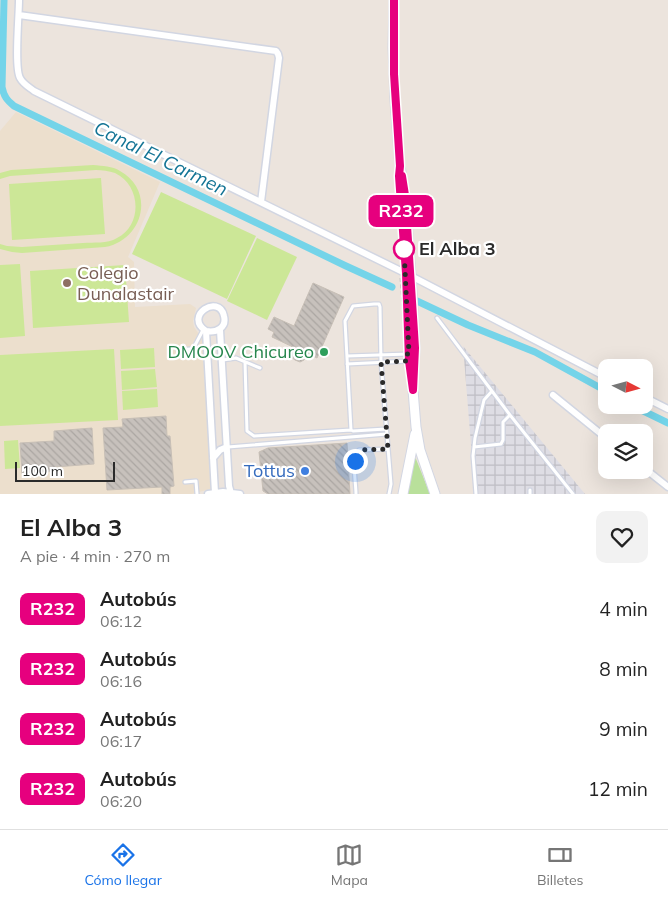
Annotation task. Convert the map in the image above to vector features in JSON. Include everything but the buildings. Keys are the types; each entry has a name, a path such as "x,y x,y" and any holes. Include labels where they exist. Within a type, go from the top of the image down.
{"street":[{"path":"19,0 17,65 20,79 34,91 405,273 598,373"},
{"path":"394,0 394,74 408,356 420,450 435,494"},
{"path":"19,15 276,51 279,58 261,202"},
{"path":"405,273 415,348 413,390"},
{"path":"231,493 221,360 220,330 224,322 224,314 220,309 211,306 201,312 199,321 205,330 213,459 212,493 240,494"},
{"path":"205,330 215,332 220,330"},
{"path":"553,395 598,432"},
{"path":"653,401 668,408"},
{"path":"403,494 416,426"},
{"path":"213,459 220,450 227,447"},
{"path":"653,475 668,487"}],"lane":[{"path":"351,430 345,321 352,306 379,304 381,362 391,484 389,494"},
{"path":"437,318 510,416 573,494"},
{"path":"178,350 190,349 192,351 205,330"},
{"path":"347,356 408,356"},
{"path":"347,364 381,362 408,356"},
{"path":"221,360 236,358 260,368"},
{"path":"245,362 248,431 254,436 386,429"},
{"path":"476,494 474,447 476,433 483,402 492,391"},
{"path":"474,447 501,444 503,440 503,422 510,416"},
{"path":"227,447 386,434"},
{"path":"356,494 355,456 357,452 359,450 388,449"},
{"path":"185,482 196,481 197,494"}],"path":[{"path":"405,273 408,356"}],"shaded area":[{"name":"Colegio Dunalastair","path":"16,112 160,182 128,257 134,262 135,307 190,304 196,308 193,321 194,327 198,333 205,335 211,489 191,494 0,494 0,131"},
{"path":"463,346 585,494 475,494"}],"green space":[{"path":"93,165 117,169 131,180 138,190 141,202 140,214 136,225 128,235 118,243 105,247 22,253 0,249 0,244 22,247 105,242 117,238 125,232 135,215 136,205 130,186 115,173 96,170 10,176 0,179 0,173 11,170"},
{"path":"101,178 105,234 12,240 9,184"},
{"path":"161,192 256,236 227,299 132,254"},
{"path":"257,238 297,257 267,320 227,301"},
{"path":"20,264 25,336 0,338 0,265"},
{"path":"125,265 129,322 33,328 30,271"},
{"path":"154,348 155,367 121,369 120,350"},
{"path":"114,349 118,420 0,426 0,355"},
{"path":"155,369 157,387 122,390 121,371"},
{"path":"157,389 158,407 123,410 122,391"},
{"path":"18,440 20,468 5,469 4,441"},
{"path":"416,459 430,494 406,494"}],"waterway":[{"name":"Canal El Carmen","path":"4,0 2,87 6,98 14,106 392,287"},
{"name":"Canal El Carmen","path":"417,301 468,325 535,352 598,387"},
{"name":"Canal El Carmen","path":"650,414 668,423"}],"bus line":[{"name":"R232","path":"394,0 395,101 406,273 409,361 413,390 415,348 405,195 402,176"}],"place":[{"name":"El Alba 3","path":"404,249"},
{"name":"Colegio Dunalastair","path":"67,283"},
{"name":"DMOOV Chicureo","path":"324,352"},
{"name":"Tottus","path":"305,471"}],"route":[{"path":"355,461 355,456 359,450 388,449 381,362 406,361 406,354 409,354 404,249"}]}
